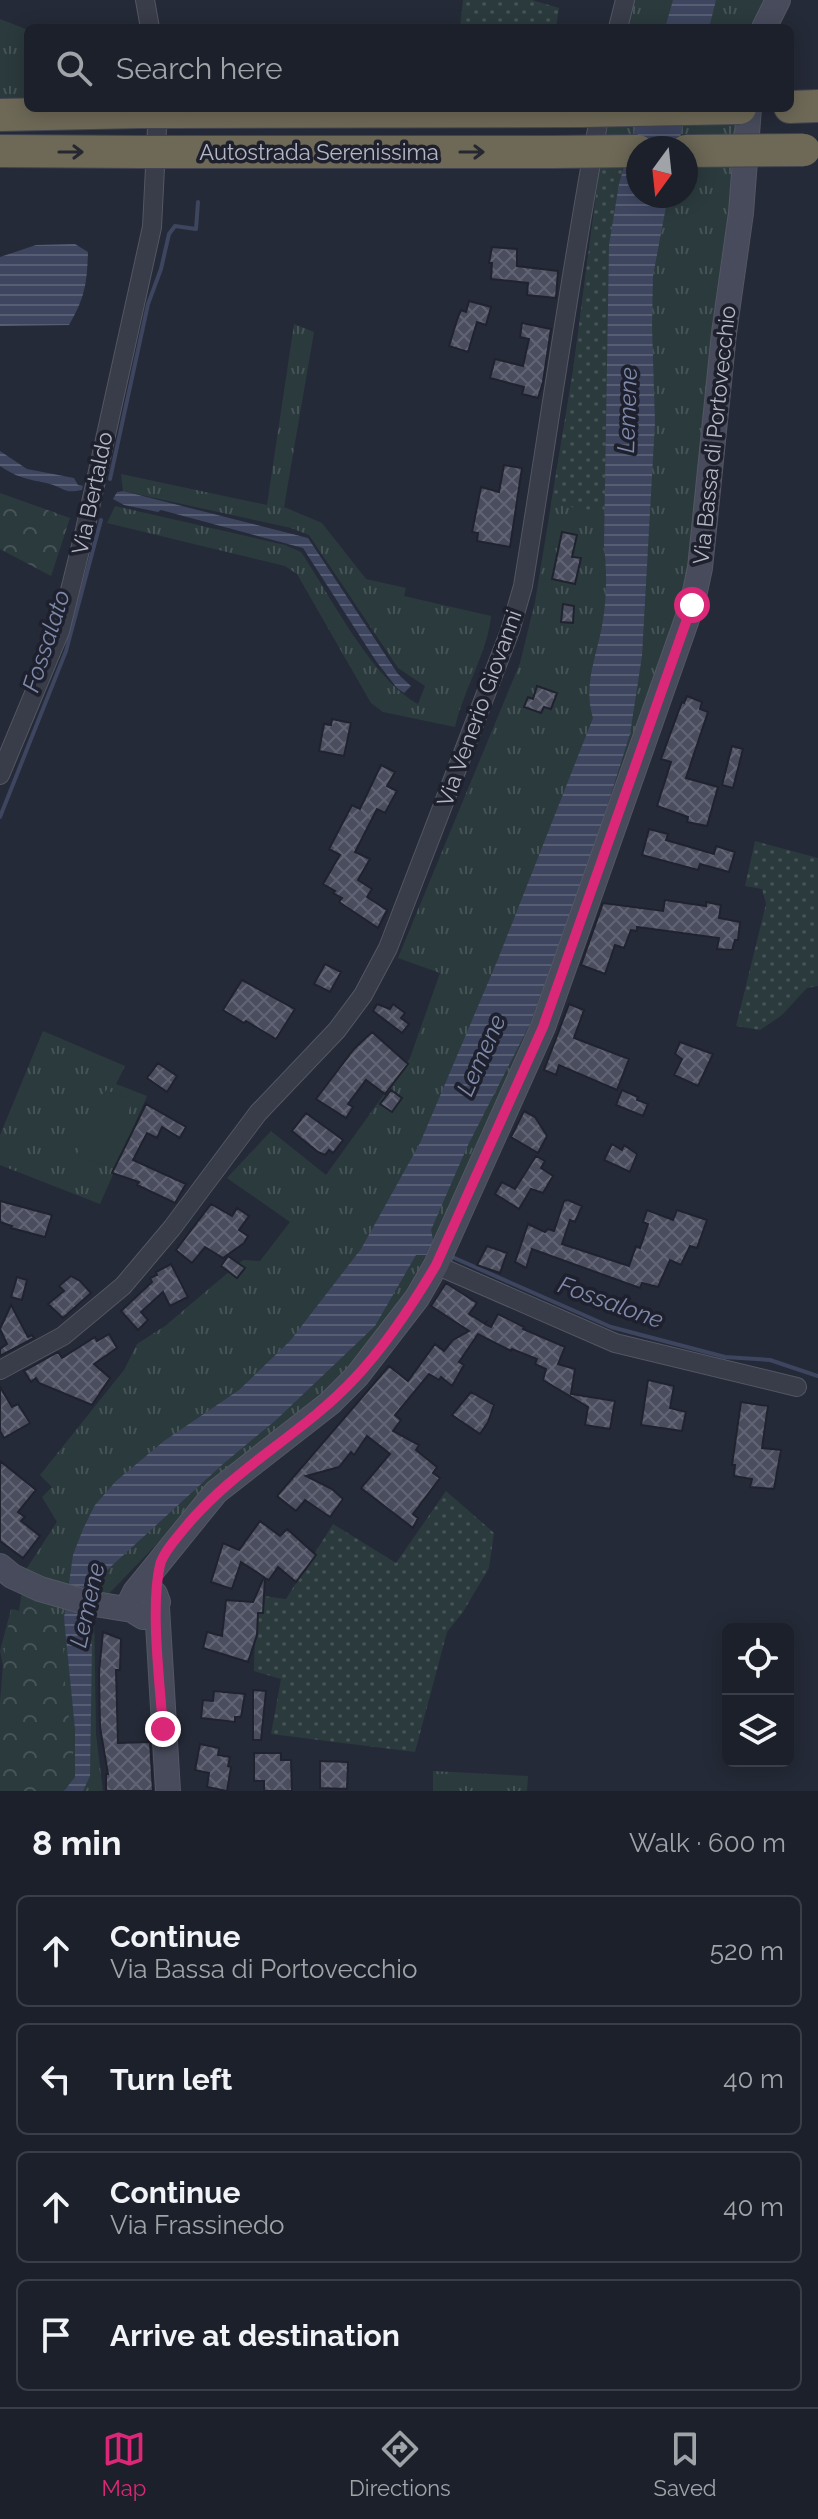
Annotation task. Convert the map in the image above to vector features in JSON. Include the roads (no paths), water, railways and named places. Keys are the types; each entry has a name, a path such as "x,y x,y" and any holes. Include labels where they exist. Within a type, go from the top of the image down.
{"highway":[{"name":"Autostrada Serenissima","path":"0,115 118,112"},
{"path":"698,151 811,150"},
{"name":"Autostrada Serenissima","path":"0,151 626,151"}],"street":[{"path":"145,0 149,24"},
{"path":"619,24 625,0"},
{"path":"766,24 778,0"},
{"name":"Via Bertaldo","path":"0,775 60,631 152,227 157,112"},
{"name":"Via Venerio Giovanni","path":"0,1370 63,1336 123,1286 172,1228 258,1113 337,1030 363,995 388,948 510,631 523,586 582,209 591,112"},
{"name":"Via Bassa di Portovecchio","path":"142,1603 160,1563 176,1538 216,1492 330,1403 357,1376 417,1298 440,1255 543,1027 692,605 700,568 724,333 741,213 749,112"},
{"path":"440,1255 615,1343 797,1387"},
{"path":"0,1566 12,1576 65,1597 96,1604 142,1603 158,1641 168,1791"}],"water":[{"path":"673,0 716,0 710,24 666,24"},
{"path":"640,112 685,114 680,136 633,136"},
{"name":"Lemene","path":"626,160 626,208 666,208 653,276 655,422 642,656 630,734 595,845 530,1024 468,1145 431,1230 434,1244 428,1255 416,1255 375,1326 276,1420 97,1576 87,1609 92,1646 90,1776 83,1791 64,1791 75,1777 75,1729 64,1618 73,1555 83,1529 95,1505 116,1481 164,1441 239,1390 290,1341 361,1249 420,1143 498,959 593,718 590,683 602,626 606,586 609,245"},
{"path":"75,244 88,252 87,273 79,307 69,325 0,326 0,257 36,245"},
{"path":"0,451 27,469 74,478 78,485 83,486 82,490 67,491 13,474 0,466"},
{"path":"117,492 308,538 398,674 411,686 404,693 397,688 303,548 161,510 124,505 113,499"}],"waterway":[{"name":"Fossalato","path":"110,479 148,304 169,234 175,226 196,229 198,202"},
{"name":"Fossalato","path":"0,817 66,651 101,520"},
{"name":"Fossalone","path":"450,1256 611,1327 725,1357 770,1360 818,1376"}]}
